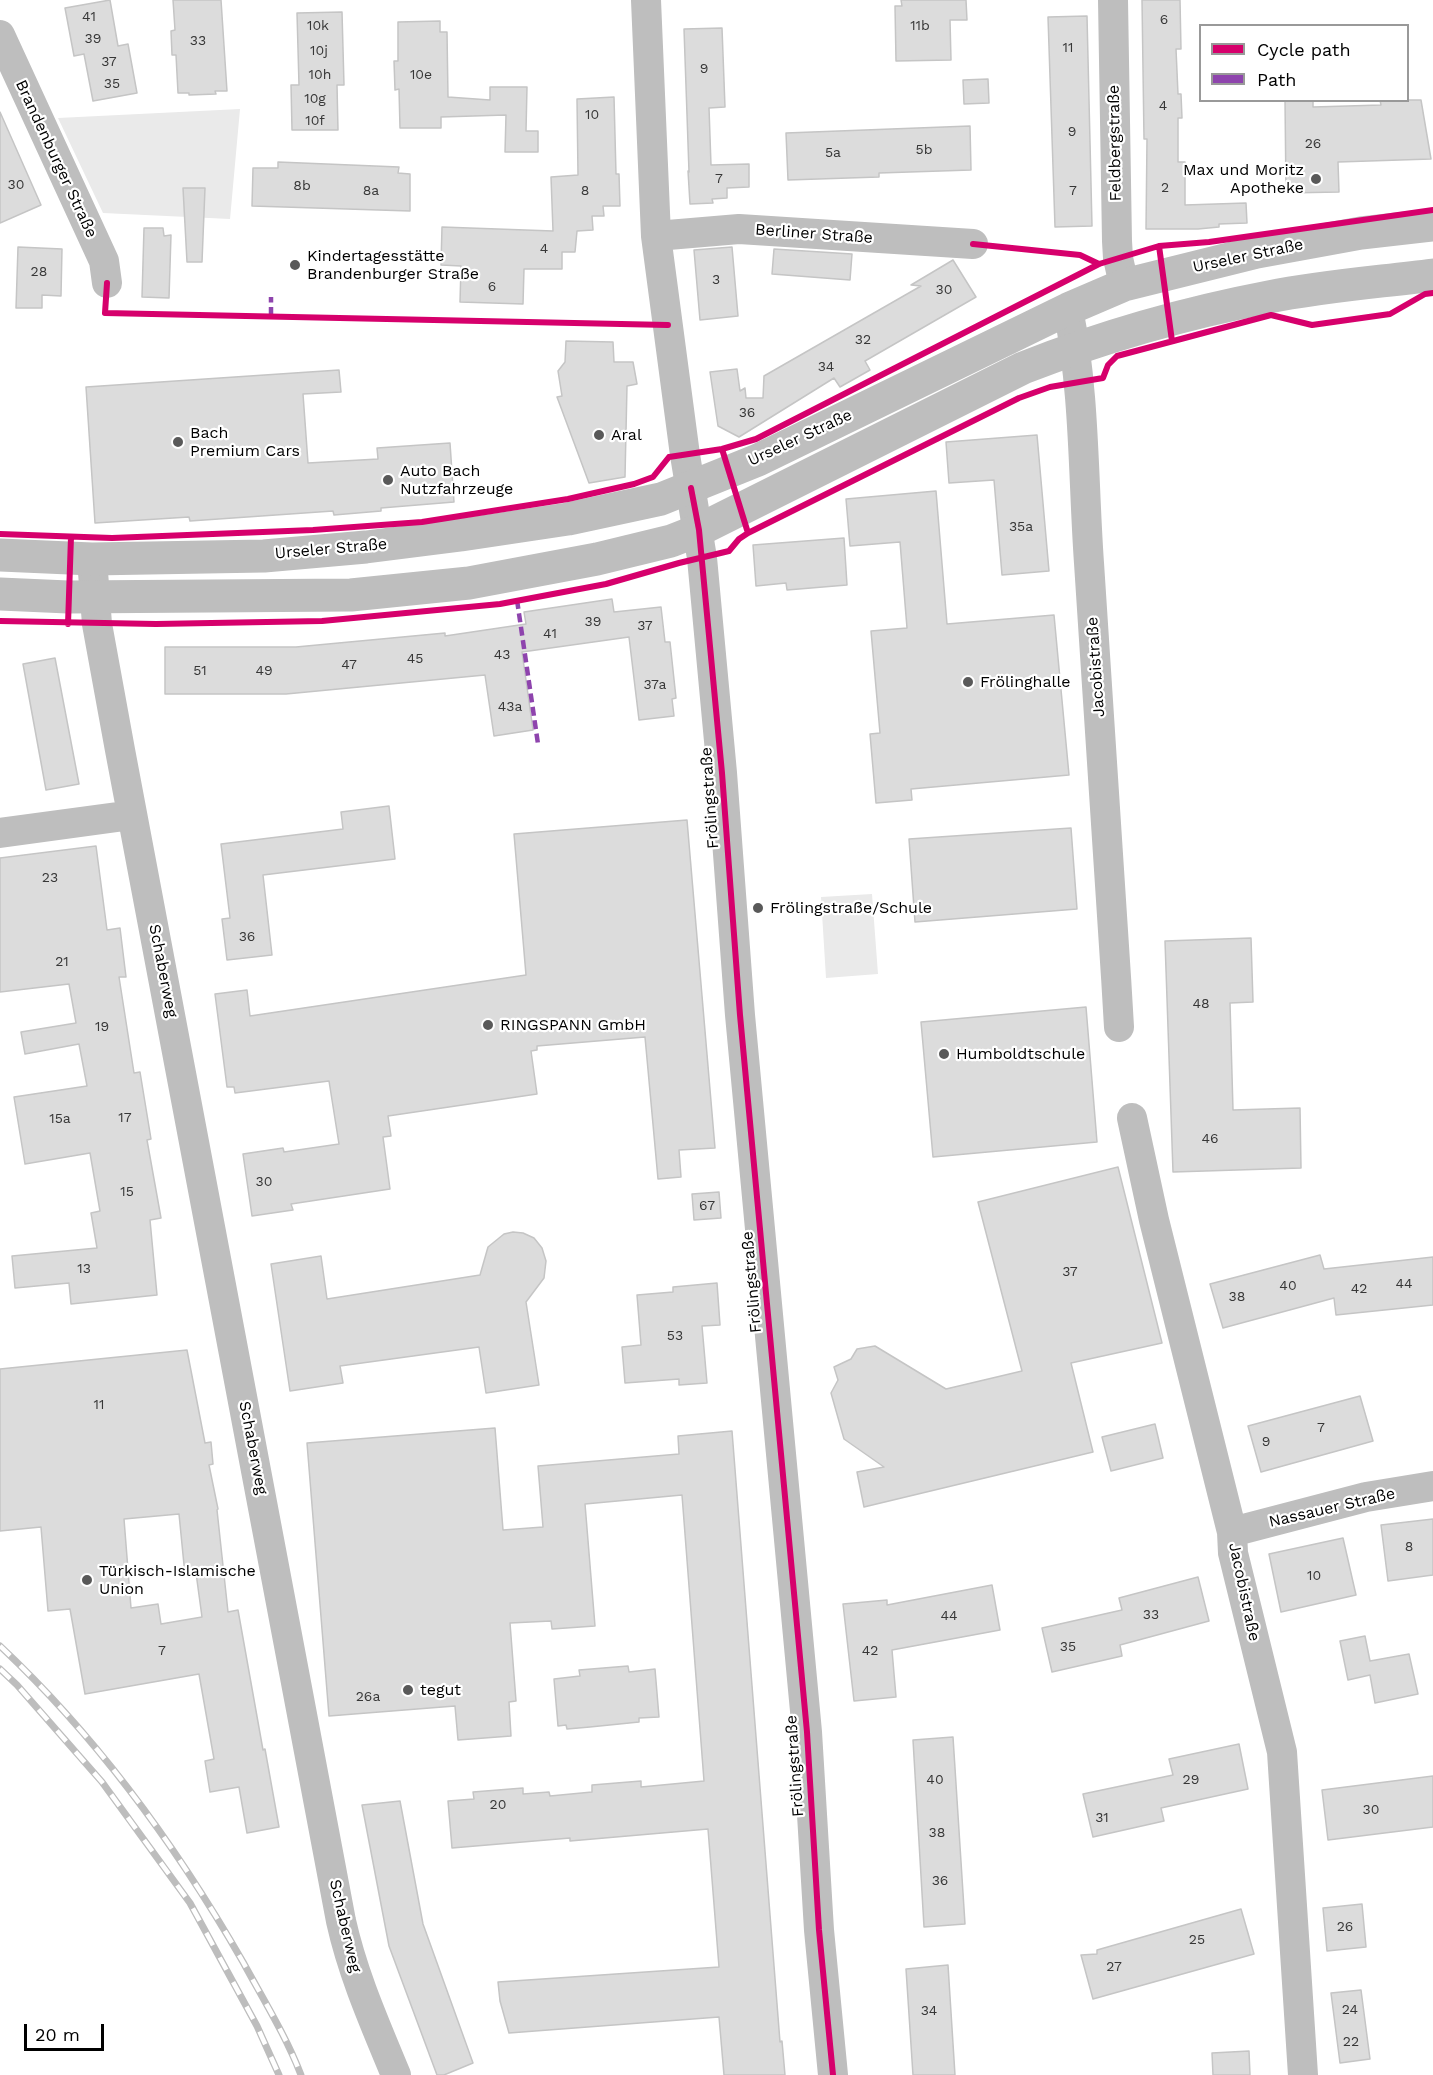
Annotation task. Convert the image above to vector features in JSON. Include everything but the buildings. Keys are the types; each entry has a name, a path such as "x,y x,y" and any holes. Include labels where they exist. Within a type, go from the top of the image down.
{"street":[{"path":"646,0 656,236 691,488"},
{"name":"Feldbergstraße","path":"1113,0 1117,241 1124,285"},
{"name":"Brandenburger Straße","path":"0,35 104,261 107,284"},
{"name":"Urseler Straße","path":"0,555 93,559 264,556 437,538 568,519 661,499 758,460 1068,309 1124,285 1257,252 1360,233 1433,225"},
{"name":"Berliner Straße","path":"656,236 739,229 973,244"},
{"path":"0,594 351,595 469,583 597,559 671,541 699,530 1023,368 1076,347 1169,320 1270,297 1433,275"},
{"name":"Jacobistraße","path":"1068,309 1076,347 1119,1027"},
{"name":"Frölingstraße","path":"691,488 699,530 722,773 741,1027 807,1732 819,1930 833,2075"},
{"name":"Schaberweg","path":"93,559 97,624 132,815 350,1959 365,2002 396,2075"},
{"path":"0,833 132,815"},
{"name":"Jacobistraße","path":"1132,1118 1154,1220 1232,1532 1233,1553 1282,1752 1303,2075"},
{"name":"Nassauer Straße","path":"1232,1532 1366,1497 1433,1486"}],"shaded area":[{"path":"240,109 230,219 103,213 58,118"},
{"path":"872,894 878,974 826,978 821,897"}],"railway":[{"path":"0,1646 70,1718 163,1835 243,1962 281,2032 301,2075"},
{"path":"0,1669 17,1685 102,1782 190,1903 257,2026 279,2075"}],"marked path":[{"path":"271,297 271,316"},
{"path":"517,600 538,744"}],"cycle path":[{"path":"0,534 112,538 313,530 422,522 568,499 634,484 653,477 669,457 722,449 756,439 1099,264 1159,246 1209,242 1433,210"},
{"path":"973,244 1080,255 1099,264"},
{"path":"1159,246 1172,341"},
{"path":"107,283 105,313 668,325"},
{"path":"0,621 156,624 322,621 500,604 606,584 729,551 739,539 748,533 1019,398 1050,387 1103,378 1108,365 1117,356 1271,315 1312,325 1390,314 1425,294 1433,293"},
{"path":"722,449 748,533"},
{"path":"691,488 699,530 722,773 740,1015 807,1732 819,1930 833,2075"},
{"path":"68,624 71,537"}],"place":[{"name":"Max und Moritz Apotheke","path":"1316,179"},
{"name":"Kindertagesstätte Brandenburger Straße","path":"295,265"},
{"name":"Aral","path":"599,435"},
{"name":"Bach Premium Cars","path":"178,442"},
{"name":"Auto Bach Nutzfahrzeuge","path":"388,480"},
{"name":"Frölinghalle","path":"968,682"},
{"name":"Frölingstraße/Schule","path":"758,908"},
{"name":"RINGSPANN GmbH","path":"488,1025"},
{"name":"Humboldtschule","path":"944,1054"},
{"name":"Türkisch-Islamische Union","path":"87,1580"},
{"name":"tegut","path":"408,1690"}]}
